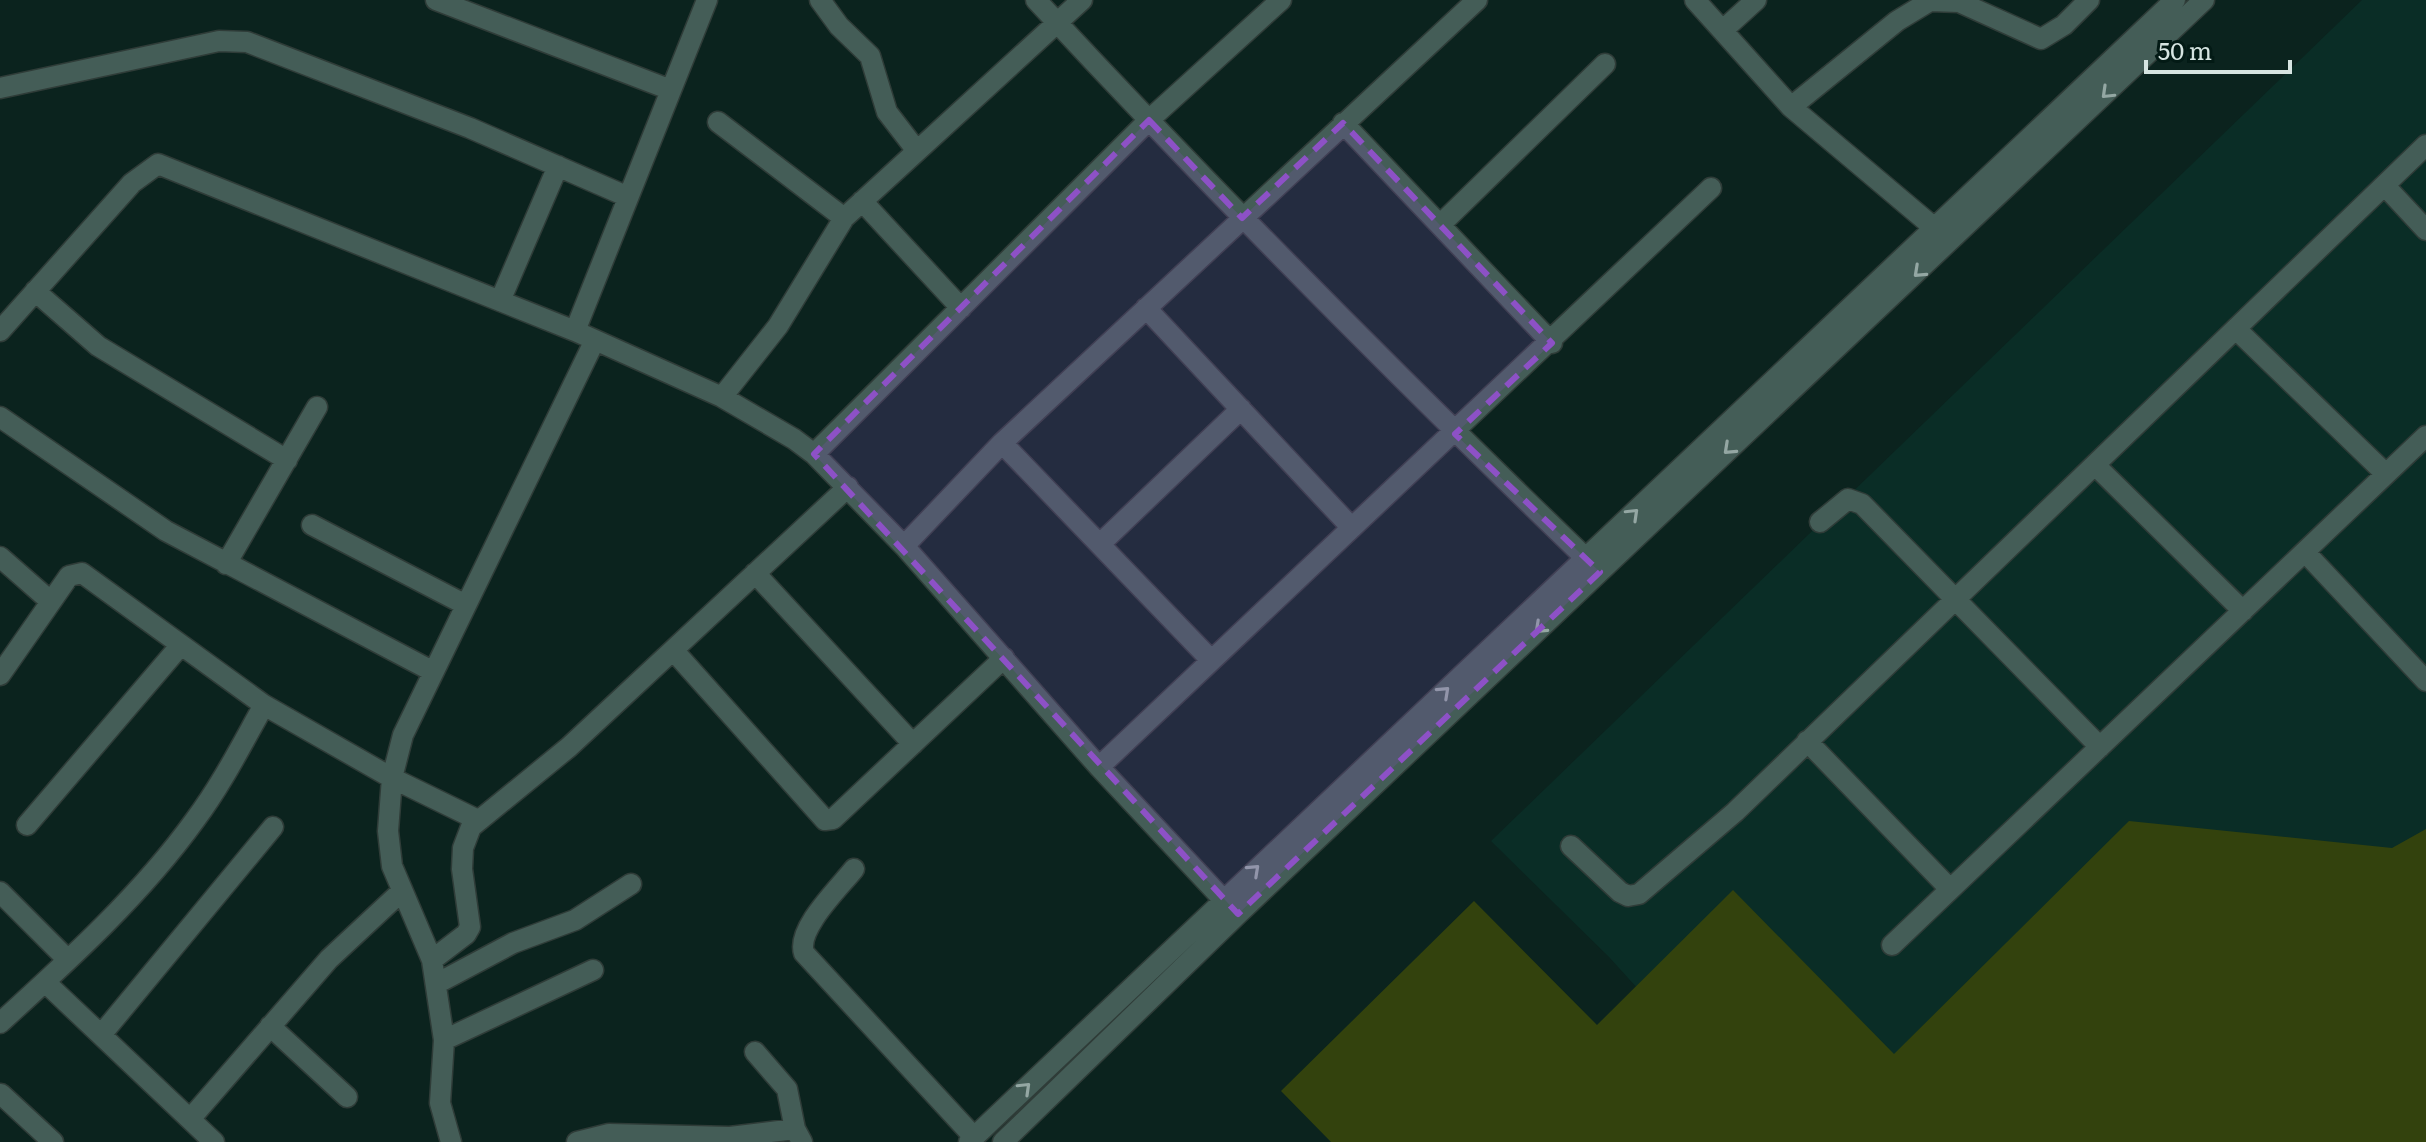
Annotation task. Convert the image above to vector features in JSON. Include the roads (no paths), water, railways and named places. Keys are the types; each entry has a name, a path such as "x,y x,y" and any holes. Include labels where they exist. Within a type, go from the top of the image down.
{"street":[{"path":"436,0 671,90"},
{"path":"575,331 626,196 707,0"},
{"path":"820,0 839,26 870,56 887,112 917,151"},
{"path":"1036,0 1242,218 1455,434 1593,565"},
{"path":"722,397 778,326 844,218 1082,0"},
{"path":"814,454 1149,120 1281,0"},
{"path":"904,546 1002,443 1477,0"},
{"path":"1695,0 1791,107 1951,242"},
{"path":"1723,30 1756,0"},
{"path":"1791,107 1897,21 1930,1 1959,2 2041,39 2051,35 2089,0"},
{"path":"1003,1142 1934,228 2175,0"},
{"path":"854,869 807,928 801,945 804,953 972,1140 1223,899 1951,242 2204,0"},
{"path":"0,88 233,40 261,46 626,196"},
{"path":"1442,223 1605,64"},
{"path":"718,122 844,218"},
{"path":"1343,123 1442,223 1552,343"},
{"path":"1571,846 1620,892 1628,896 1639,894 1735,812 2386,187 2426,145"},
{"path":"0,331 132,183 158,164 575,331 722,397 814,454 848,487 1099,767 1238,914"},
{"path":"500,301 558,166"},
{"path":"2386,187 2426,230"},
{"path":"1099,767 1351,527 1552,343 1711,188"},
{"path":"862,201 961,308"},
{"path":"35,291 98,346 287,460"},
{"path":"1146,308 1351,527"},
{"path":"2237,330 2386,474"},
{"path":"451,1142 440,1103 444,1040 432,960 392,900 389,851 392,778 403,735 432,671 595,340"},
{"path":"226,564 317,407"},
{"path":"1100,544 1241,409"},
{"path":"0,417 119,501 226,564 432,671"},
{"path":"1892,945 2426,436"},
{"path":"1002,443 1210,659"},
{"path":"2095,465 2243,611"},
{"path":"432,960 466,934 470,927 463,880 463,848 478,820 552,763 848,487"},
{"path":"1820,522 1841,502 1855,500 2100,747"},
{"path":"312,525 464,604"},
{"path":"2305,552 2426,681"},
{"path":"0,557 49,600"},
{"path":"0,675 49,600 69,576 82,573 264,705 392,778 478,820"},
{"path":"755,573 913,744"},
{"path":"27,825 180,646"},
{"path":"673,650 825,820 833,819 1004,658"},
{"path":"0,1023 45,982 150,875 219,786 264,705"},
{"path":"1807,741 1950,889"},
{"path":"101,1035 273,827"},
{"path":"436,984 513,943 575,920 631,884"},
{"path":"0,892 67,959"},
{"path":"191,1118 339,948 392,900"},
{"path":"444,1040 593,970"},
{"path":"45,982 214,1142"},
{"path":"1126,992 1141,1008"},
{"path":"270,1026 347,1097"},
{"path":"577,1142 609,1134 798,1136 787,1089 755,1052"},
{"path":"1,1094 53,1142"}]}
